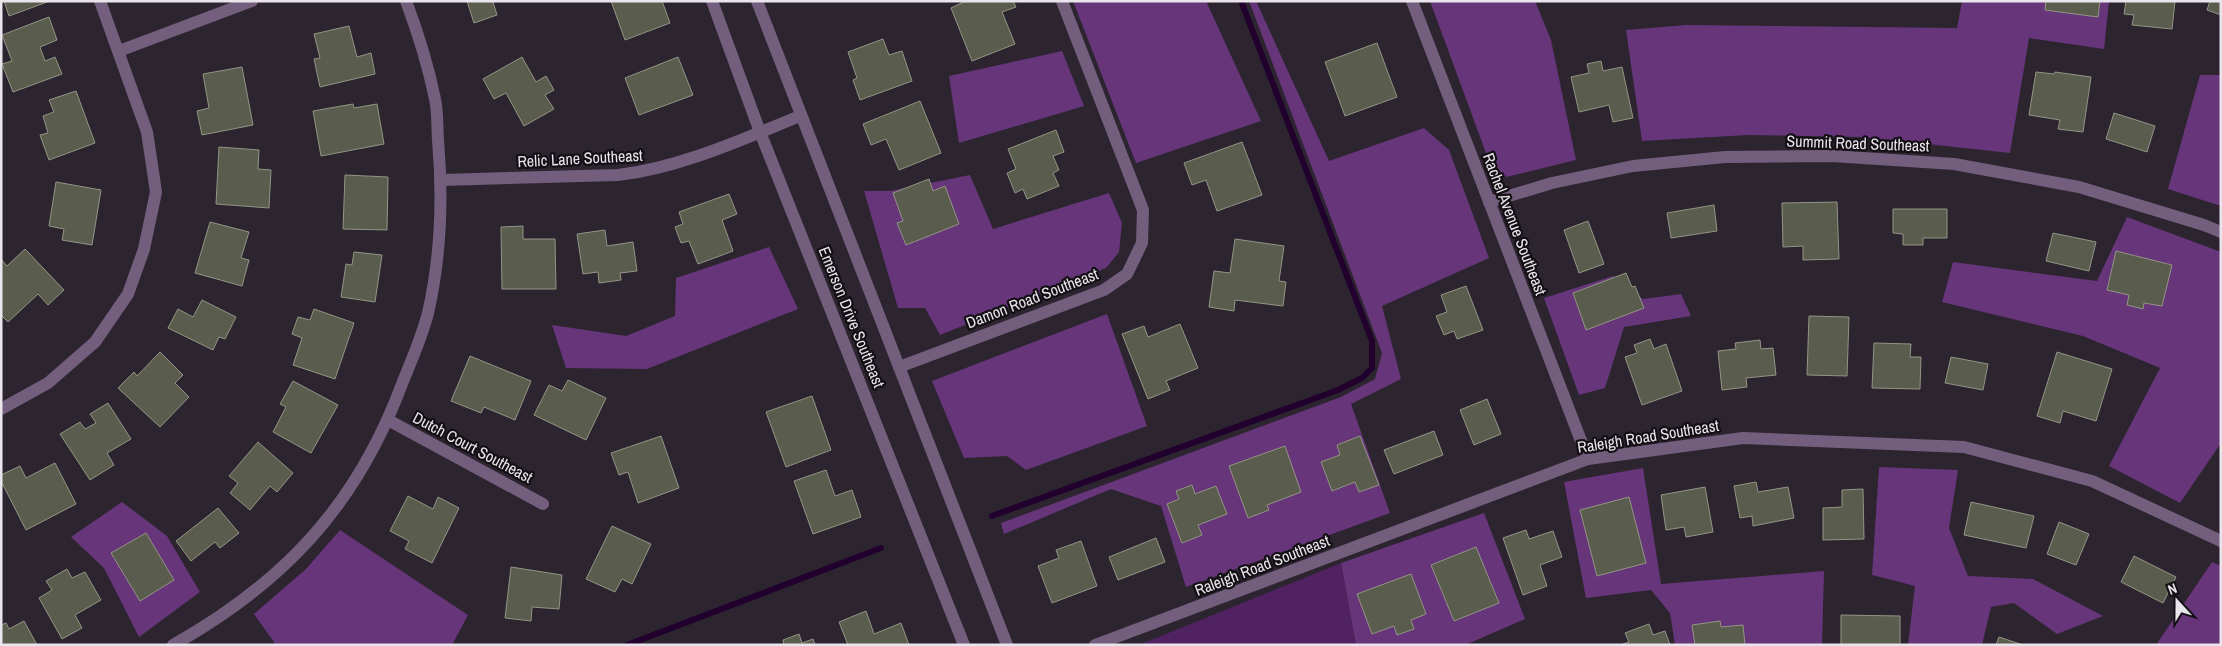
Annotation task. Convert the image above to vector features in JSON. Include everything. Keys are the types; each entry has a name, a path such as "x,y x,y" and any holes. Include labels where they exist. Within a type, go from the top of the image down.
{"street":[{"path":"1,409 48,382 95,342 128,294 144,249 156,192 147,132 100,1"},
{"path":"119,51 252,1"},
{"path":"173,645 204,628 271,578 311,538 353,483 388,420 427,314 439,252 442,180 435,101 421,42 406,1"},
{"name":"Emerson Drive Southeast","path":"712,1 760,132 964,645"},
{"name":"Emerson Drive Southeast","path":"757,1 800,116 1007,645"},
{"name":"Damon Road Southeast","path":"899,367 1104,290 1127,274 1142,243 1143,210 1062,1"},
{"name":"Rachel Avenue Southeast","path":"1412,1 1588,459"},
{"name":"Relic Lane Southeast","path":"442,180 618,175 646,172 800,116"},
{"name":"Summit Road Southeast","path":"1489,202 1552,183 1634,166 1725,157 1832,156 1954,164 2079,187 2204,225 2221,232"},
{"name":"Dutch Court Southeast","path":"388,420 543,504"},
{"name":"Raleigh Road Southeast","path":"1095,645 1588,459 1743,438 1964,448 2092,481 2221,541"}],"shaded area":[{"path":"1073,1 1206,1 1261,121 1136,163"},
{"path":"1249,1 1256,1 1329,161 1424,128 1449,150 1489,258 1382,306 1401,379 1351,404 1390,513 1186,587 1161,506 1111,489 1004,534 1001,523 1341,397 1375,379 1382,353"},
{"path":"1430,1 1535,1 1551,40 1576,160 1506,177 1490,164"},
{"path":"1962,1 2109,1 2104,49 2029,38 2010,153 1863,137 1748,135 1642,141 1626,30 1686,25 1957,28"},
{"path":"1062,51 1084,106 959,143 949,76"},
{"path":"2200,75 2221,75 2221,206 2168,189"},
{"path":"970,175 993,229 1109,193 1122,223 1119,252 1106,268 940,335 925,308 898,308 864,191 890,191"},
{"path":"2127,217 2221,252 2221,443 2180,503 2109,466 2160,368 2083,336 1942,302 1953,262 2097,281"},
{"path":"769,247 798,309 647,369 566,368 552,325 626,336 675,316 676,278"},
{"path":"1613,276 1643,299 1681,294 1691,316 1624,327 1605,388 1579,395 1544,298"},
{"path":"1107,314 1147,426 1026,470 1007,456 964,458 932,381"},
{"path":"1879,467 1958,470 1949,528 1968,576 2033,579 2103,616 2057,634 2014,603 1991,607 1982,645 1908,645 1915,586 1872,575"},
{"path":"1643,468 1661,584 1824,571 1822,645 1675,645 1670,613 1651,590 1586,598 1564,482"},
{"path":"122,502 167,536 200,592 139,637 104,568 71,537"},
{"path":"1484,513 1525,619 1465,645 1356,645 1341,563"},
{"path":"340,530 468,615 452,645 276,645 254,614 306,569"},
{"path":"2212,562 2221,566 2221,645 2156,645"},
{"path":"1341,563 1356,645 1139,645"}],"building":[{"path":"4,1 46,1 47,2 9,16"},
{"path":"467,1 495,1 493,2 497,15 474,23"},
{"path":"611,1 662,1 670,23 625,40"},
{"path":"966,1 1013,1 1016,7 1002,12 1015,44 972,61 951,8"},
{"path":"2046,1 2100,1 2098,17 2045,10"},
{"path":"2126,1 2175,1 2172,29 2132,25 2134,15 2124,14"},
{"path":"2210,1 2221,1 2221,15 2207,10"},
{"path":"49,17 57,40 40,47 45,61 55,57 62,74 13,92 2,64 12,61 2,35"},
{"path":"349,26 357,57 371,53 375,74 320,87 314,59 320,58 314,34"},
{"path":"883,39 889,55 902,51 912,81 860,100 853,80 857,78 848,52"},
{"path":"1377,43 1397,97 1345,116 1325,62"},
{"path":"522,57 536,82 546,76 554,90 545,95 554,109 524,126 506,93 494,99 483,79"},
{"path":"678,57 693,95 639,115 625,78"},
{"path":"1601,61 1603,71 1622,67 1633,118 1613,122 1609,105 1579,112 1571,77 1589,73 1587,64"},
{"path":"242,67 253,125 202,135 197,111 209,108 203,74"},
{"path":"2036,72 2054,74 2055,72 2091,77 2083,132 2058,129 2060,120 2029,115"},
{"path":"76,91 95,143 49,160 40,135 48,133 43,116 54,112 49,100"},
{"path":"920,101 941,153 899,170 886,139 871,145 863,124"},
{"path":"353,104 354,108 377,104 384,144 321,156 313,111"},
{"path":"2114,113 2155,126 2147,152 2106,139"},
{"path":"1056,130 1064,152 1053,156 1059,170 1053,173 1059,186 1027,199 1023,189 1015,193 1007,173 1016,169 1008,149"},
{"path":"1242,142 1262,195 1217,211 1206,180 1192,185 1184,163"},
{"path":"219,147 259,150 258,169 271,170 269,208 216,204"},
{"path":"345,175 388,177 387,230 343,229"},
{"path":"929,179 933,191 945,186 959,224 906,245 897,223 903,221 893,193"},
{"path":"56,182 101,190 92,245 62,240 64,229 49,226"},
{"path":"729,194 737,214 722,220 733,251 698,264 689,241 681,243 675,227 683,224 679,212"},
{"path":"1837,202 1839,259 1803,260 1803,246 1783,247 1782,203"},
{"path":"1714,205 1717,231 1671,238 1667,213"},
{"path":"1893,209 1947,209 1947,238 1923,238 1923,245 1903,245 1903,234 1893,233"},
{"path":"1588,221 1604,264 1579,273 1564,230"},
{"path":"210,222 249,232 241,258 249,260 242,286 195,273"},
{"path":"523,226 523,239 555,239 556,289 502,289 501,227"},
{"path":"605,230 607,246 633,242 637,271 620,273 621,280 599,283 598,272 583,274 577,234"},
{"path":"2053,233 2096,242 2089,271 2046,261"},
{"path":"1235,239 1284,246 1279,281 1286,282 1283,306 1235,300 1234,311 1209,307 1214,271 1230,273"},
{"path":"25,249 64,290 48,305 38,294 8,322 1,315 1,259 7,266"},
{"path":"2116,251 2172,265 2162,306 2144,303 2143,309 2127,305 2129,295 2107,290"},
{"path":"354,252 382,255 375,302 341,297 346,264 352,265"},
{"path":"1626,273 1632,287 1635,286 1644,308 1586,330 1573,293"},
{"path":"1466,286 1483,330 1457,339 1454,331 1444,335 1436,316 1447,312 1441,295"},
{"path":"202,300 236,317 225,339 219,337 213,350 168,328 178,309 193,317"},
{"path":"314,309 354,323 335,379 293,365 302,338 292,334 298,317 310,320"},
{"path":"1809,316 1849,317 1847,376 1807,375"},
{"path":"1180,324 1198,368 1166,381 1170,390 1148,399 1122,334 1144,326 1148,337"},
{"path":"1650,339 1654,349 1666,344 1682,391 1642,405 1625,357 1637,353 1634,345"},
{"path":"1760,340 1761,349 1773,348 1776,375 1746,378 1747,387 1722,390 1718,351 1736,349 1735,343"},
{"path":"1874,343 1911,344 1910,357 1921,357 1920,389 1872,388"},
{"path":"160,352 183,375 175,383 189,397 160,427 118,388 134,372 137,376"},
{"path":"2057,352 2112,369 2096,421 2063,411 2060,423 2037,416"},
{"path":"470,356 531,381 515,420 484,407 481,413 451,401"},
{"path":"1951,357 1988,364 1983,390 1945,383"},
{"path":"568,380 606,398 586,440 534,415 549,385 562,391"},
{"path":"293,381 338,405 311,453 273,432 286,407 280,404"},
{"path":"812,396 831,450 786,467 766,412"},
{"path":"1487,399 1501,434 1474,445 1460,410"},
{"path":"108,403 131,439 107,453 114,465 90,480 60,434 80,422 85,429 96,423 90,414"},
{"path":"1434,431 1443,455 1394,474 1384,450"},
{"path":"661,436 679,488 638,503 628,472 619,475 611,453"},
{"path":"1360,436 1379,485 1359,492 1355,482 1332,491 1321,462 1340,455 1337,445"},
{"path":"258,442 293,473 277,492 270,486 250,510 230,493 238,483 229,476"},
{"path":"1285,446 1301,492 1267,505 1269,510 1248,518 1229,466"},
{"path":"55,463 76,504 26,530 1,481 1,475 20,466 26,478"},
{"path":"826,470 835,496 852,490 861,517 813,534 794,481"},
{"path":"1756,482 1758,492 1788,487 1794,518 1753,526 1752,516 1740,518 1734,486"},
{"path":"1192,485 1195,494 1216,486 1227,514 1198,525 1202,535 1182,543 1167,504 1179,499 1176,491"},
{"path":"1705,487 1713,532 1686,537 1684,527 1666,530 1661,495"},
{"path":"1863,489 1864,539 1823,540 1823,508 1842,507 1842,490"},
{"path":"408,496 433,509 438,497 459,508 432,563 405,549 409,541 390,531"},
{"path":"1629,497 1646,563 1597,576 1580,510"},
{"path":"1971,502 2034,516 2026,548 1964,535"},
{"path":"218,508 239,533 220,548 215,542 191,561 176,541"},
{"path":"2059,522 2089,534 2076,565 2047,554"},
{"path":"612,526 651,544 632,584 622,579 615,592 586,579"},
{"path":"1526,530 1529,539 1553,531 1562,557 1540,565 1547,586 1523,595 1503,538"},
{"path":"146,533 174,580 140,601 111,553"},
{"path":"1156,538 1165,562 1118,580 1109,557"},
{"path":"1081,541 1097,586 1052,603 1038,566 1059,558 1056,550"},
{"path":"1476,547 1499,603 1454,621 1431,565"},
{"path":"2134,556 2176,577 2163,603 2121,582"},
{"path":"511,567 562,575 559,609 532,607 531,621 505,618"},
{"path":"67,569 72,578 85,572 101,600 75,615 82,628 62,639 39,598 52,590 46,581"},
{"path":"1411,574 1426,614 1411,620 1414,629 1397,635 1394,626 1372,634 1357,594"},
{"path":"866,611 874,634 901,623 909,645 848,645 839,622"},
{"path":"1841,615 1900,616 1900,645 1841,645"},
{"path":"24,621 37,645 1,645 1,625 6,623 9,629"},
{"path":"1720,621 1721,627 1743,625 1745,645 1695,645 1692,625"},
{"path":"1649,624 1653,635 1665,631 1670,645 1620,645 1629,642 1625,633"},
{"path":"799,634 802,643 813,639 815,645 784,645 783,640"},
{"path":"1999,637 2023,645 1996,645"}],"waterway":[{"path":"992,516 1338,390 1362,378 1372,368 1372,341 1241,1"},
{"path":"627,645 881,548"}]}
